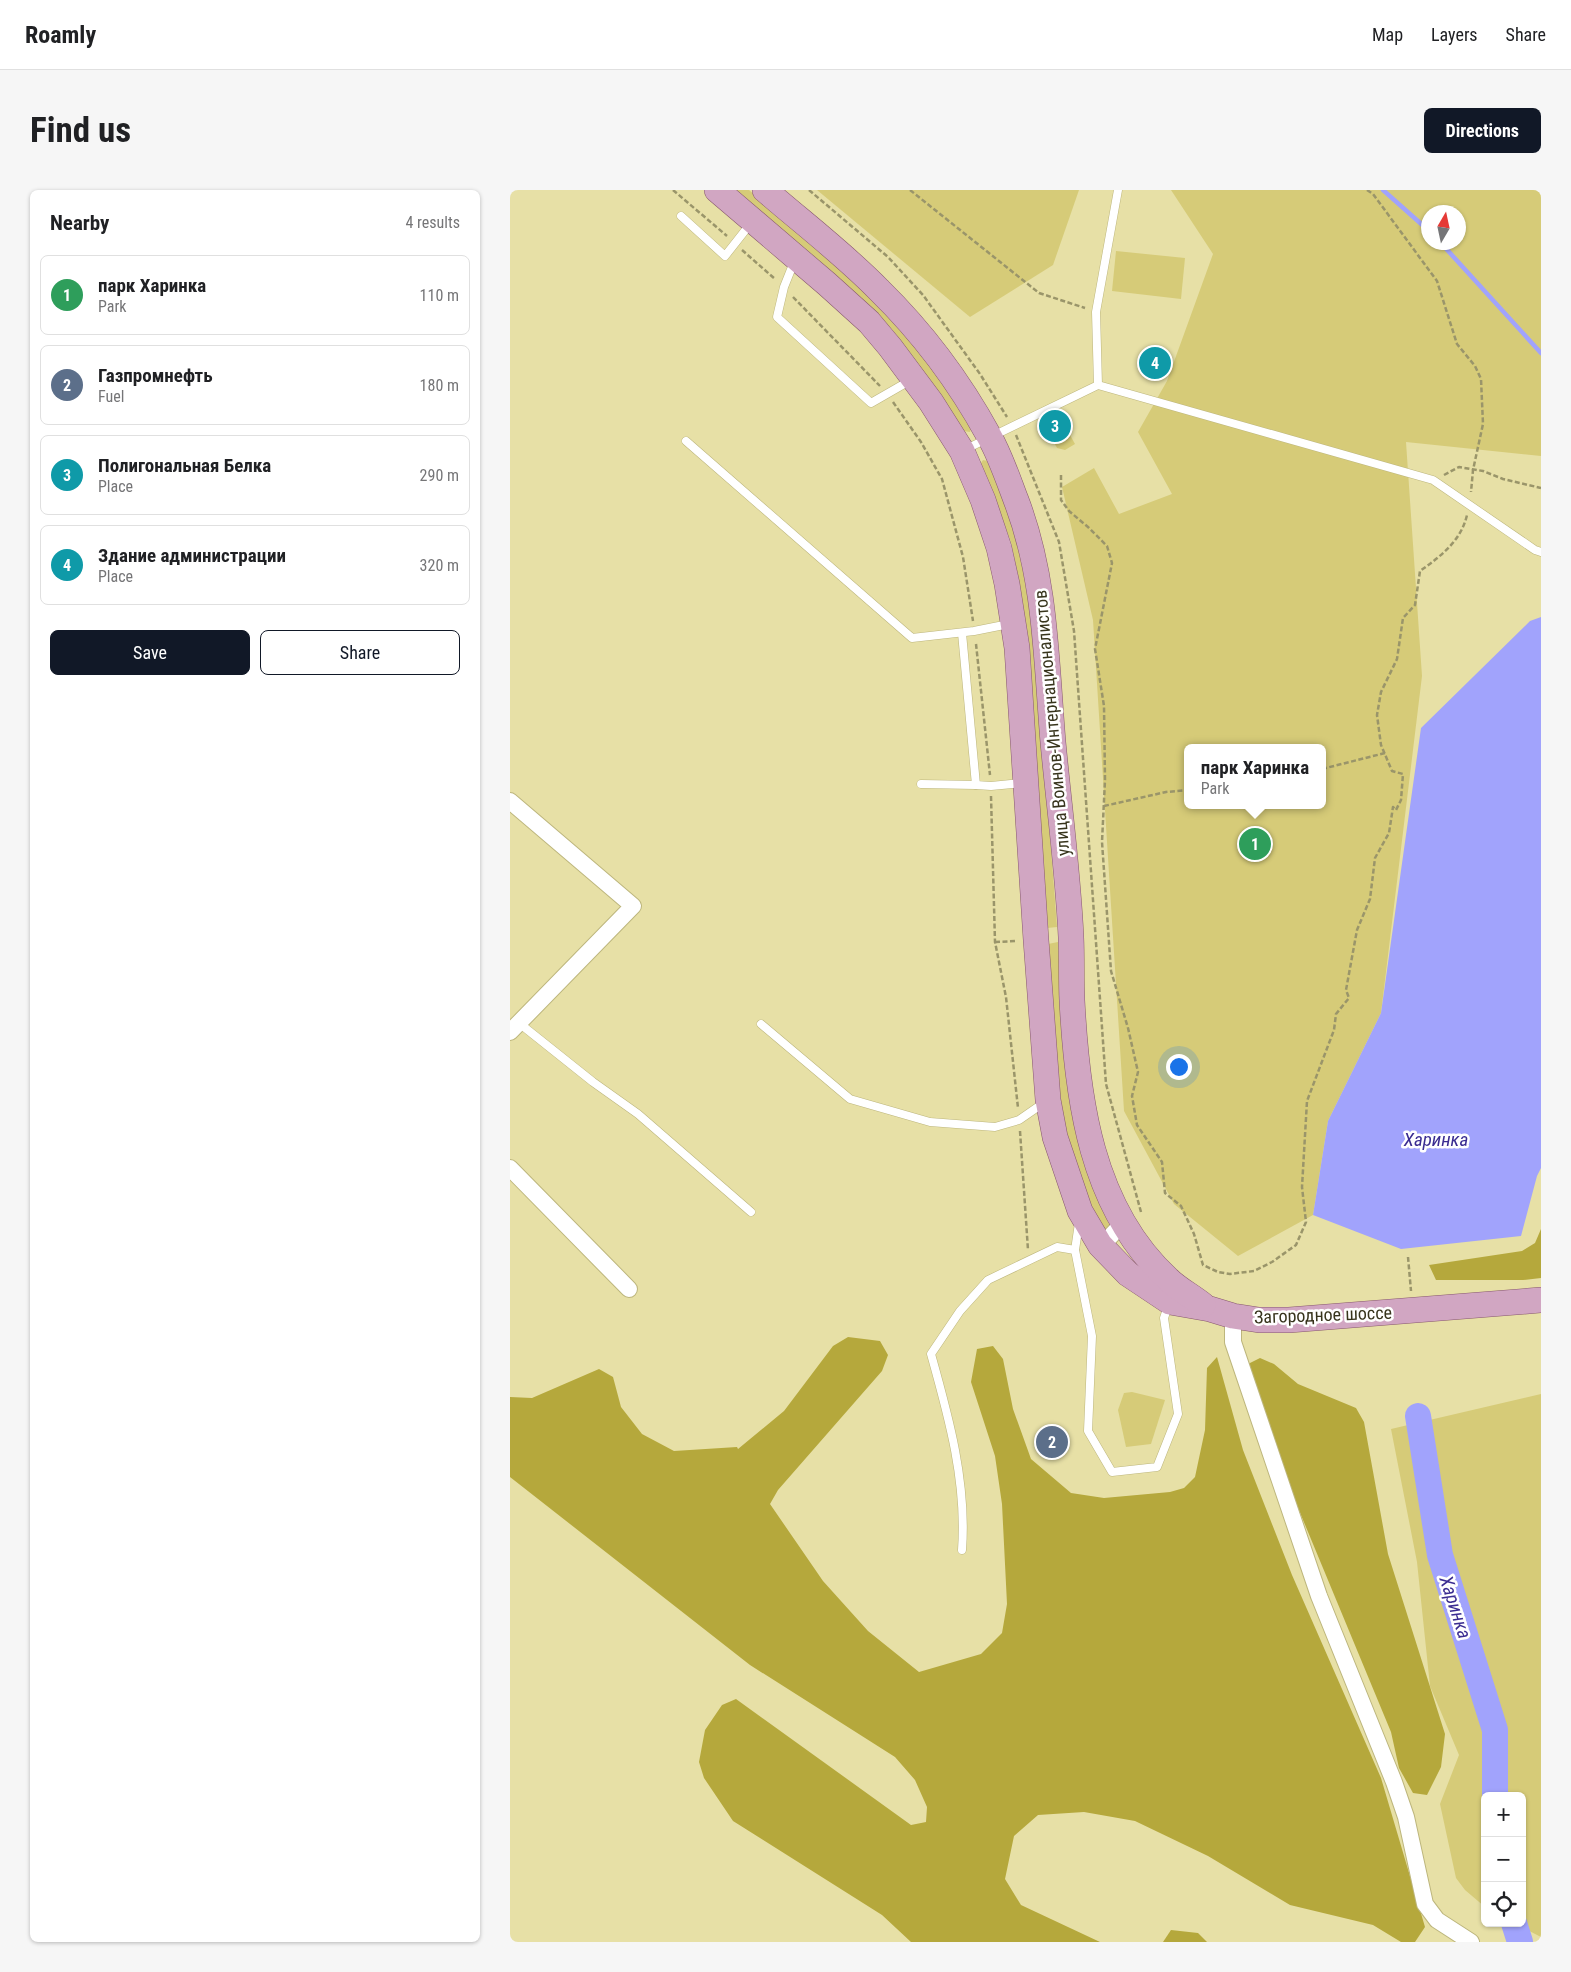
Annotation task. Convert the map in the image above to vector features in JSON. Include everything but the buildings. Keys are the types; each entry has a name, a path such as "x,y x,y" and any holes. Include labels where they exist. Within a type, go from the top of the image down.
{"main road":[{"name":"улица Воинов-Интернационалистов","path":"717,190 868,322 890,347 931,402 962,451 983,500 999,548 1014,623 1039,984"},
{"name":"улица Воинов-Интернационалистов","path":"765,190 861,272 894,305 940,360 990,437 1016,500 1030,543 1039,581 1046,633 1053,737 1072,936 1072,997 1076,1057 1089,1141 1108,1194 1132,1220 1148,1258 1169,1280 1173,1294"},
{"name":"Загородное шоссе","path":"1039,984 1048,1100 1055,1137 1080,1211 1100,1245 1128,1274 1221,1313 1259,1320 1288,1320 1541,1300"}],"street":[{"path":"510,801 633,906 514,1027"},
{"path":"510,1168 629,1289"},
{"path":"1100,1245 1132,1220"},
{"path":"1221,1313 1234,1342 1319,1596 1394,1782 1403,1809 1425,1904 1437,1920 1471,1942"}],"lane":[{"path":"1098,385 1096,312 1118,190"},
{"path":"681,216 725,256 753,221"},
{"path":"796,258 784,287 777,317 871,403 914,378"},
{"path":"962,451 1098,385 1428,478 1535,550 1541,552"},
{"path":"686,441 912,638 962,633 1014,623"},
{"path":"962,633 976,785"},
{"path":"921,784 991,786 1026,783"},
{"path":"761,1024 850,1098 930,1122 995,1127 1019,1120 1048,1100"},
{"path":"514,1027 638,1114 751,1212"},
{"path":"1080,1211 1075,1250 1092,1336 1088,1431 1112,1472 1157,1467 1178,1414 1164,1318 1173,1294"},
{"path":"962,1550 963,1532 957,1460 949,1417 931,1354 960,1311 988,1280 1057,1247 1075,1250"}],"path":[{"path":"673,190 784,287 888,394 921,442 942,479 963,557 974,631 991,786 995,942 1006,997 1019,1120 1029,1260"},
{"path":"809,190 888,257 923,295 980,374 1013,427 1059,542 1074,631 1106,1084 1132,1220"},
{"path":"910,190 1039,293 1096,312"},
{"path":"1061,475 1060,500 1069,511 1088,526 1107,546 1112,564 1095,649 1104,706 1102,842 1111,972 1128,1028 1138,1072 1132,1096 1137,1125 1162,1162 1165,1193 1181,1206 1194,1234 1203,1264 1218,1272 1230,1274 1254,1271 1272,1262 1296,1245 1306,1222 1302,1187 1307,1101 1334,1030 1336,1014 1349,998 1346,990 1357,930 1370,899 1375,858 1389,833 1393,807 1396,810 1401,800 1403,774 1392,771 1381,744 1377,716 1380,692 1398,659 1403,618 1415,606 1420,571 1442,555 1456,540 1466,522 1473,470 1483,424 1480,379 1475,366 1456,344 1437,281 1373,194 1367,190"},
{"path":"1428,478 1443,475 1459,467 1541,488"},
{"path":"1326,768 1385,753"},
{"path":"1104,806 1166,792 1184,790"},
{"path":"1408,1256 1411,1294"}],"shaded area":[{"path":"735,190 749,190 825,254 880,305 927,361 971,429 970,432 963,431 938,391 892,329 862,300"},
{"path":"817,190 1079,190 1053,265 970,317"},
{"path":"1171,190 1541,190 1541,456 1406,442 1422,676 1381,1013 1328,1121 1313,1215 1238,1256 1174,1204 1124,1111 1093,620 1062,487 1094,468 1119,514 1172,494 1138,432 1167,381 1213,254"},
{"path":"1116,251 1185,258 1181,299 1112,291"},
{"path":"1060,417 1075,444 1065,450 1057,448 1047,429 1050,421"},
{"path":"983,460 987,461 1010,513 1032,604 1057,927 1047,928 1018,575 1011,542 982,467 981,463"},
{"path":"1058,942 1066,1067 1073,1117 1084,1162 1110,1227 1106,1230 1104,1230 1085,1194 1072,1156 1066,1130 1058,1078 1048,944"},
{"path":"1541,1229 1541,1278 1523,1280 1436,1280 1429,1265 1522,1251 1535,1243"},
{"path":"848,1337 880,1341 888,1355 882,1371 778,1490 770,1504 823,1581 868,1631 919,1672 981,1654 1002,1633 1007,1604 1002,1504 995,1456 971,1382 977,1349 993,1346 1003,1359 1013,1409 1031,1459 1071,1493 1104,1498 1170,1492 1184,1488 1195,1477 1205,1430 1207,1368 1217,1357 1243,1450 1292,1575 1381,1778 1425,1927 1415,1942 1401,1942 1373,1925 1290,1905 1208,1856 1135,1821 1084,1812 1038,1815 1014,1836 1005,1879 1021,1905 1100,1942 911,1942 882,1915 733,1821 704,1778 699,1762 705,1730 722,1705 736,1699 911,1825 926,1822 927,1807 915,1780 895,1757 750,1665 510,1477 510,1397 532,1398 599,1369 613,1377 621,1407 642,1434 674,1451 737,1447 738,1449 784,1411 833,1346"},
{"path":"1260,1358 1274,1364 1298,1384 1356,1408 1364,1422 1388,1554 1445,1734 1441,1767 1427,1795 1413,1793 1399,1768 1391,1732 1240,1368"},
{"path":"1132,1392 1165,1400 1151,1444 1126,1447 1118,1410 1124,1393"},
{"path":"1541,1394 1541,1937 1522,1927 1526,1927 1526,1792 1481,1792 1481,1904 1465,1890 1456,1878 1440,1804 1459,1755 1430,1686 1417,1562 1391,1429"},
{"path":"1171,1930 1198,1933 1207,1942 1163,1942"}],"water":[{"name":"Харинка","path":"1541,617 1541,1168 1537,1176 1521,1236 1401,1249 1313,1215 1328,1121 1381,1013 1421,728 1530,621"}],"waterway":[{"path":"1383,190 1421,224"},
{"path":"1447,250 1541,353"},
{"name":"Харинка","path":"1418,1416 1440,1555 1495,1730 1495,1792"},
{"name":"Харинка","path":"1515,1927 1520,1942"}],"place":[{"name":"Здание администрации","path":"1155,363"},
{"name":"Полигональная Белка","path":"1055,426"},
{"name":"парк Харинка","path":"1255,844"},
{"name":"Газпромнефть","path":"1052,1442"}]}
